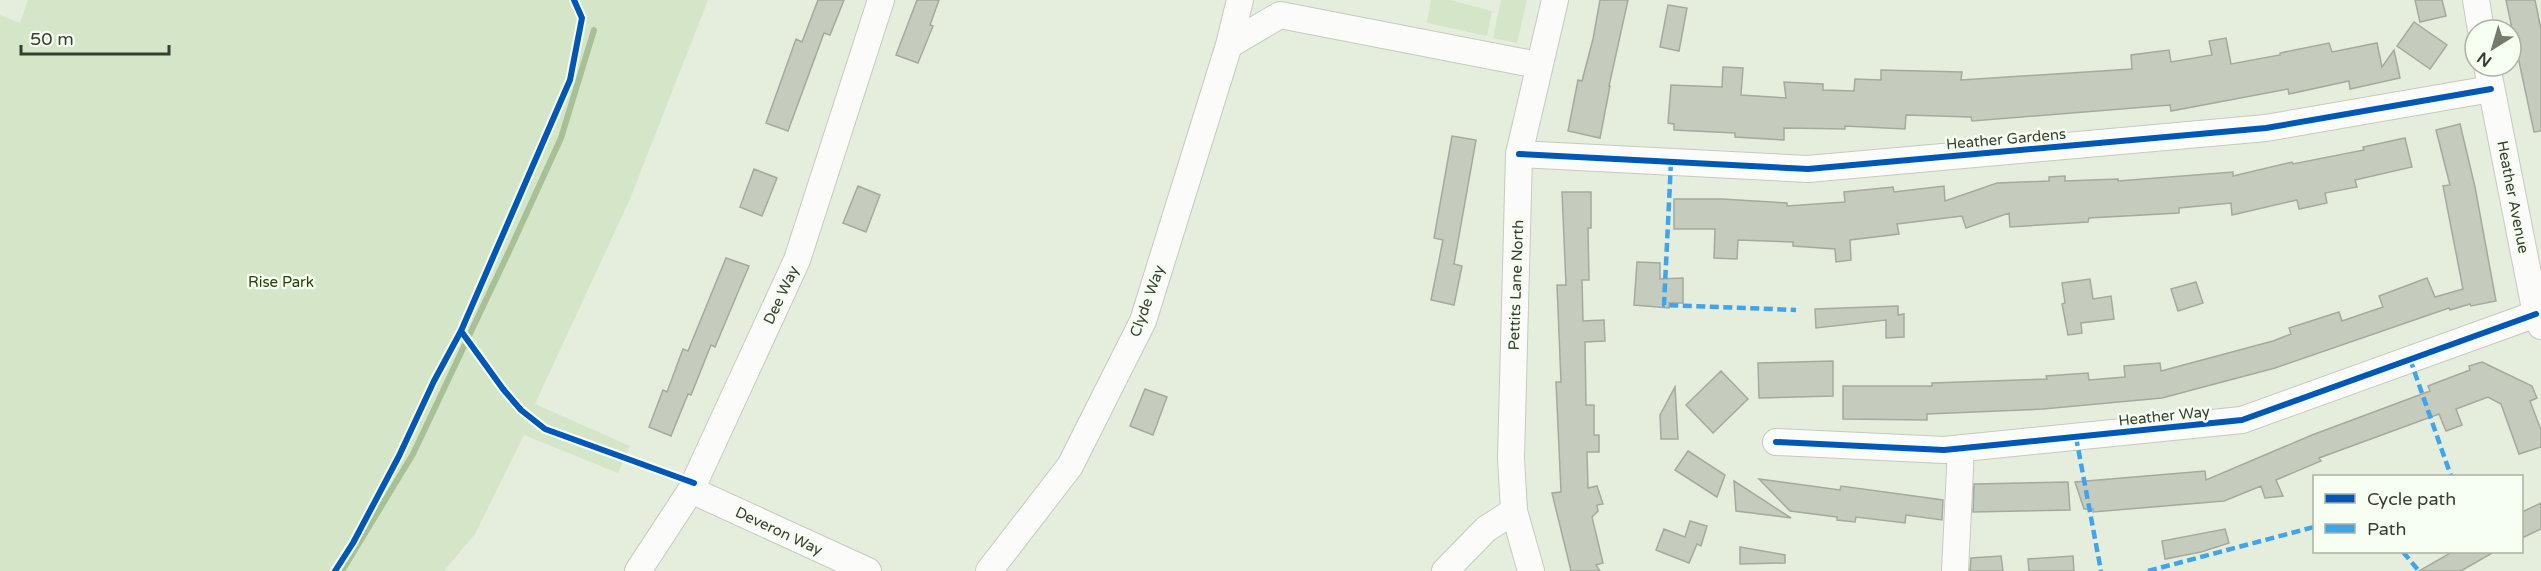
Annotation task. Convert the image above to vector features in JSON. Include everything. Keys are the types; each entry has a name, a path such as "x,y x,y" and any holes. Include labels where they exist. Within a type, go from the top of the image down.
{"street":[{"name":"Dee Way","path":"638,571 691,490 797,260 881,0"},
{"name":"Clyde Way","path":"989,571 1070,466 1143,321 1229,45 1240,0"},
{"name":"Pettits Lane North","path":"1531,571 1514,512 1511,458 1519,154 1555,0"},
{"path":"2476,0 2479,18"},
{"path":"1229,45 1274,8 1538,65"},
{"name":"Heather Gardens","path":"1519,154 1808,169 2266,128 2489,78"},
{"name":"Heather Avenue","path":"2489,78 2538,320"},
{"name":"Heather Way","path":"1776,442 1944,450 2242,420 2538,320"},
{"path":"1954,571 1961,448"},
{"name":"Deveron Way","path":"691,490 868,571"},
{"path":"1445,571 1486,529 1514,512"}],"green space":[{"name":"Rise Park","path":"28,0 708,0 630,199 535,404 630,446 618,473 524,435 475,534 444,571 0,571 0,15 20,23"},
{"path":"1431,0 1450,0 1492,11 1487,36 1427,23"},
{"path":"1501,0 1527,0 1517,43 1493,38"}],"building":[{"path":"818,0 844,0 830,35 824,33 788,131 766,123 796,39 802,42"},
{"path":"917,0 939,0 930,25 933,26 918,63 896,55"},
{"path":"1600,0 1628,0 1600,138 1568,131 1578,80 1582,81 1593,39"},
{"path":"2415,0 2442,0 2446,16 2420,22"},
{"path":"2506,0 2535,0 2541,29 2541,131 2534,132 2523,78 2523,18 2510,18"},
{"path":"1668,5 1687,8 1679,51 1660,47"},
{"path":"2414,22 2447,45 2430,69 2397,46"},
{"path":"2226,38 2231,64 2329,43 2332,52 2377,43 2382,67 2394,50 2400,78 2350,89 2349,81 2289,94 2288,89 2171,111 2170,105 1972,121 1971,117 1906,115 1905,129 1845,126 1845,129 1784,128 1784,140 1735,137 1735,133 1674,130 1674,124 1668,123 1671,85 1722,87 1723,67 1743,68 1741,95 1786,98 1784,82 1823,84 1823,90 1854,91 1855,79 1881,80 1881,70 1962,72 1961,80 2132,69 2131,55 2169,50 2171,62 2212,55 2209,41"},
{"path":"2460,124 2475,187 2496,301 2471,306 2470,304 2450,310 2449,308 2275,368 2162,398 2043,409 1927,414 1927,420 1843,419 1843,386 1932,386 1932,383 2047,379 2046,376 2088,373 2089,380 2125,377 2124,366 2160,363 2161,371 2273,341 2291,334 2289,328 2339,312 2342,321 2383,307 2379,296 2427,278 2435,297 2463,289 2443,186 2450,185 2436,130"},
{"path":"1452,136 1476,140 1454,264 1462,266 1454,305 1431,300 1443,240 1434,238"},
{"path":"2405,138 2412,167 2355,180 2357,187 2325,193 2327,203 2299,209 2297,200 2232,215 2231,203 2179,208 2179,213 2089,218 2088,222 2010,227 2009,213 1966,228 1962,216 1897,224 1899,234 1850,240 1851,260 1836,262 1835,249 1793,246 1793,242 1738,240 1737,259 1714,258 1715,229 1674,229 1674,199 1787,203 1787,206 1845,202 1844,192 1893,187 1894,192 1944,186 1945,201 1997,183 2049,181 2049,177 2065,176 2065,181 2118,179 2118,181 2233,172 2233,176 2292,162 2293,164 2364,150 2363,147"},
{"path":"754,169 777,178 762,216 740,207"},
{"path":"858,186 880,195 866,232 843,223"},
{"path":"1562,192 1591,192 1591,228 1588,228 1589,280 1582,280 1583,321 1604,320 1605,341 1585,342 1586,405 1594,405 1594,435 1599,435 1599,452 1587,452 1588,488 1597,486 1603,504 1597,505 1598,511 1592,517 1603,563 1596,565 1600,571 1571,571 1552,493 1561,492 1556,382 1561,382 1557,285 1566,285"},
{"path":"726,258 749,266 715,347 711,345 691,395 688,394 671,436 649,427 663,390 667,392 683,349 688,351"},
{"path":"1637,262 1660,263 1660,279 1683,278 1683,303 1669,303 1669,308 1634,305"},
{"path":"2090,279 2093,299 2111,296 2114,319 2081,323 2082,333 2068,335 2062,304 2065,303 2062,283"},
{"path":"2196,282 2203,303 2178,311 2171,289"},
{"path":"1898,306 1898,315 1904,314 1904,337 1886,338 1886,320 1816,328 1815,309"},
{"path":"1833,361 1833,396 1759,398 1758,363"},
{"path":"2482,362 2532,386 2537,398 2530,401 2541,430 2541,447 2519,454 2501,404 2488,397 2456,409 2462,425 2446,431 2439,414 2319,458 2321,461 2276,480 2283,496 2265,498 2261,486 2224,501 2093,512 2093,509 2084,509 2075,482 2205,471 2206,480 2312,435 2430,391 2428,386 2470,370 2469,366"},
{"path":"1721,371 1748,399 1713,433 1686,405"},
{"path":"1675,387 1678,439 1661,439 1660,415"},
{"path":"1145,389 1167,397 1153,435 1130,426"},
{"path":"1688,451 1725,475 1717,497 1675,470"},
{"path":"1759,479 1840,490 1841,486 1943,500 1942,520 1906,515 1905,523 1856,517 1855,522 1837,520 1837,517 1790,511"},
{"path":"1734,481 1791,518 1736,511"},
{"path":"2068,482 2070,510 1973,512 1974,484"},
{"path":"2541,503 2541,529 2523,538 2523,512"},
{"path":"1690,521 1707,526 1701,546 1697,544 1689,563 1656,550 1664,529 1685,537"},
{"path":"2225,529 2229,543 2201,552 2165,559 2162,541"},
{"path":"1740,547 1785,555 1785,563 1740,564"},
{"path":"2450,553 2492,553 2461,571 2419,571"},
{"path":"2001,556 2003,571 1970,571 1971,558"},
{"path":"2073,556 2074,571 2029,571 2028,559"}],"waterway":[{"path":"342,571 413,454 512,245 561,138 594,30"}],"marked path":[{"path":"1671,162 1664,305 1796,310"},
{"path":"2410,359 2451,475"},
{"path":"2076,437 2101,571"},
{"path":"2148,571 2313,527"},
{"path":"2404,553 2419,571"}],"cycle path":[{"path":"335,571 353,543 399,456 434,381 461,331 570,80 582,18 574,0"},
{"path":"1519,154 1808,169 2266,128 2491,89"},
{"path":"1776,442 1944,450 2242,420 2536,314"},
{"path":"461,331 503,389 521,410 545,429 694,483"}]}
